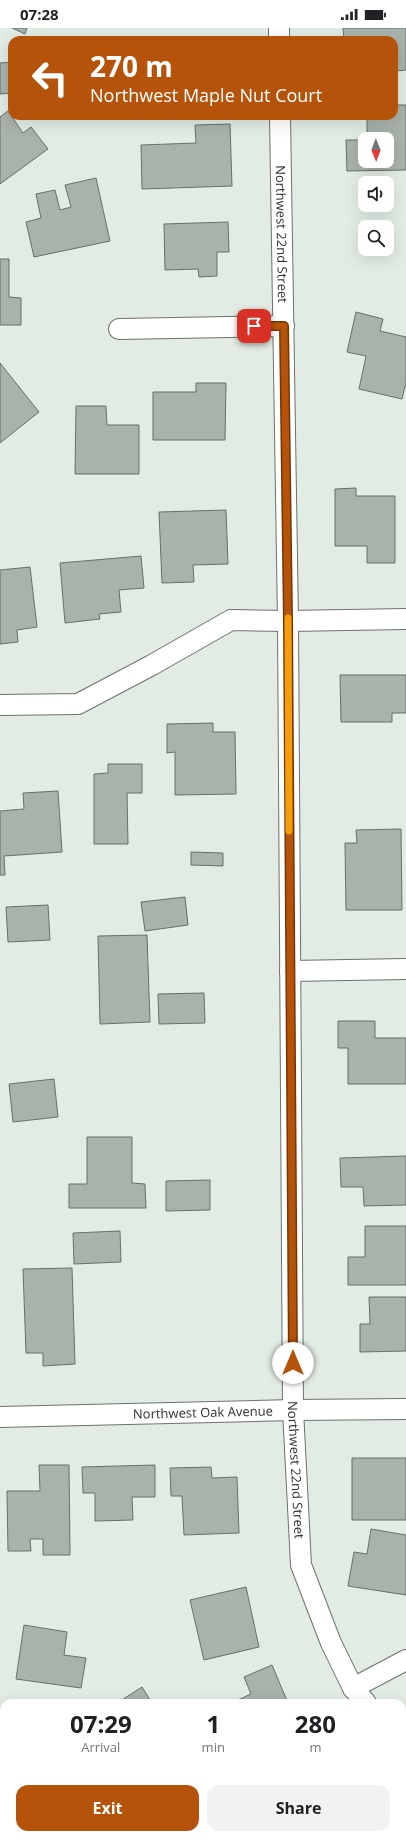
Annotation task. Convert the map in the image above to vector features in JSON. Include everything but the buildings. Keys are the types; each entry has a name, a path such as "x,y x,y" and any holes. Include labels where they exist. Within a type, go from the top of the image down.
{"street":[{"name":"Northwest 22nd Street","path":"280,120 288,621 293,1410 301,1565 331,1643 354,1688 363,1699"},
{"path":"119,329 284,326"},
{"path":"0,705 78,704 152,665 231,620 288,621 406,619"},
{"path":"290,971 406,969"},
{"name":"Northwest Oak Avenue","path":"0,1417 293,1410 406,1409"},
{"path":"354,1688 406,1660"}],"slow traffic":[{"path":"288,618 289,831"}],"route":[{"path":"254,326 284,326 288,621 293,1363"}]}
